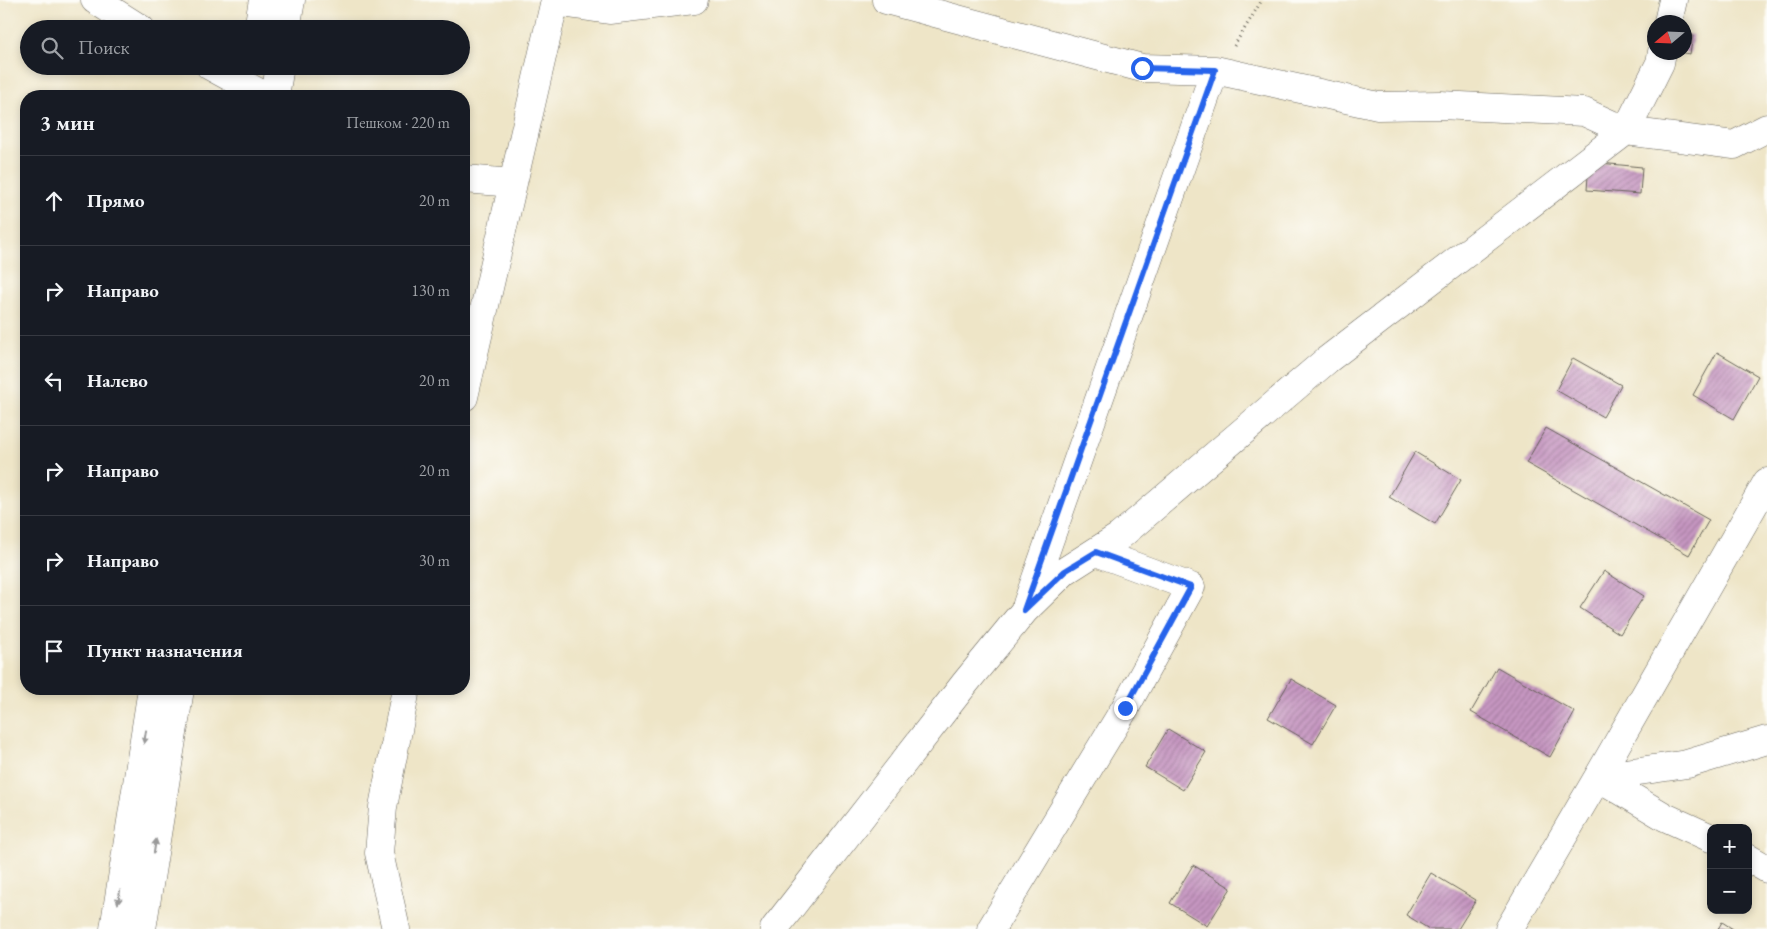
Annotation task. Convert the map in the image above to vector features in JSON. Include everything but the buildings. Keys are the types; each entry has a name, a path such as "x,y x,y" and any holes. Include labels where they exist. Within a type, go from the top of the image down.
{"street":[{"path":"95,0 127,20"},
{"path":"260,20 263,0"},
{"path":"288,20 291,0"},
{"path":"470,371 555,1 609,10 694,0"},
{"path":"886,0 1142,68 1215,70 1378,106 1440,106 1584,112 1626,131 1734,145 1767,128"},
{"path":"1670,15 1673,0"},
{"path":"774,929 1024,610 1065,571 1120,536 1327,360 1626,131 1661,60"},
{"path":"1024,610 1215,70"},
{"path":"229,75 253,86"},
{"path":"276,90 278,75"},
{"path":"470,179 513,183"},
{"path":"1509,929 1767,482"},
{"path":"991,929 1125,708 1191,587 1096,552"},
{"path":"114,929 151,695"},
{"path":"142,929 179,695"},
{"path":"396,929 379,853 383,807 405,695"},
{"path":"1598,777 1687,764 1767,740"},
{"path":"1598,777 1665,817 1707,836"},
{"path":"1752,861 1767,870"}],"path":[{"path":"1215,70 1236,43 1262,0"}],"route":[{"path":"1125,708 1191,587 1096,552 1065,571 1024,610 1215,70 1142,68"}]}
